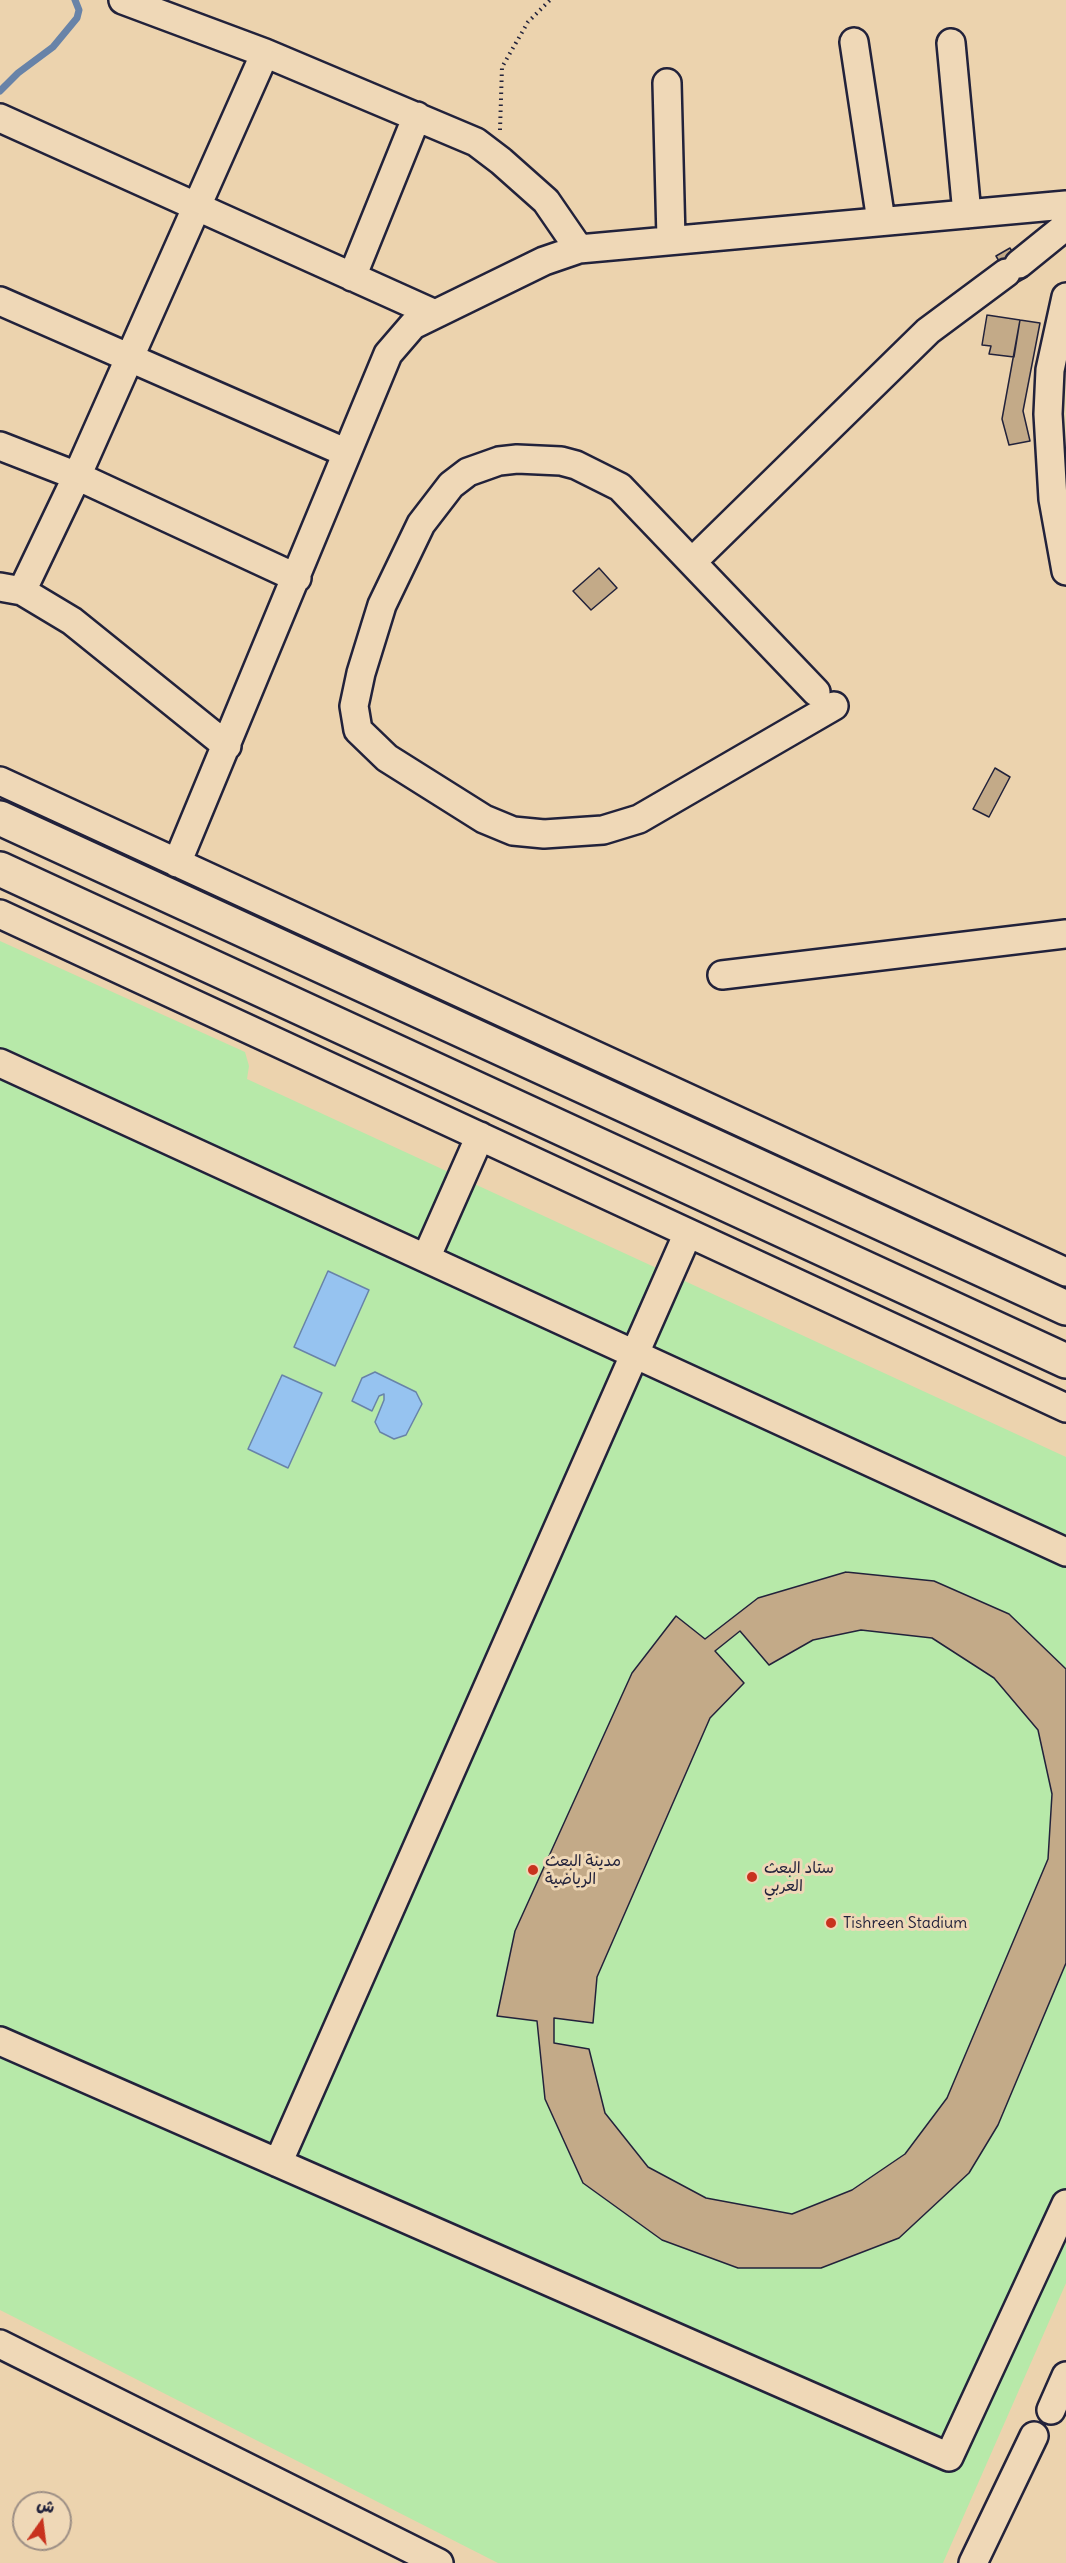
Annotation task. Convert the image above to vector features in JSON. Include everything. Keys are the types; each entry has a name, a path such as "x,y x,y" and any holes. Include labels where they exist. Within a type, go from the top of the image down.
{"main road":[{"path":"0,818 1066,1308"},
{"path":"0,869 1066,1361"}],"street":[{"path":"123,0 265,53 476,142 546,201 579,249"},
{"path":"854,42 881,221"},
{"path":"951,43 966,214"},
{"path":"227,746 72,621 11,589 77,476 127,358 265,53"},
{"path":"667,83 671,239"},
{"path":"352,277 417,116"},
{"path":"0,118 433,313"},
{"path":"177,863 388,354 413,325 433,313 544,261 579,249 1066,205"},
{"path":"693,561 928,331 1013,269 1066,226"},
{"path":"1066,297 1062,334 1050,370 1048,406 1066,571"},
{"path":"0,301 347,453"},
{"path":"0,446 77,476 297,578"},
{"path":"540,459 561,461 593,471 630,495 693,561 825,699 639,819 603,830 558,834 513,831 484,819 387,758 358,730 354,706 361,673 375,626 395,574 421,524 440,498 451,485 480,466 499,461 540,459"},
{"path":"0,781 1066,1272"},
{"path":"0,914 1066,1408"},
{"path":"722,975 1066,934"},
{"path":"0,1063 1066,1552"},
{"path":"426,1258 480,1136"},
{"path":"278,2163 633,1353 688,1233"},
{"path":"0,2041 949,2457 1066,2204"},
{"path":"0,2344 439,2563"},
{"path":"1051,2410 1066,2376"},
{"path":"973,2563 1034,2436"}],"path":[{"path":"494,155 500,139 502,67 528,22 550,0"}],"green space":[{"name":"مدينة البعث الرياضية","path":"0,941 245,1052 249,1066 247,1079 1066,1457 1066,2283 943,2563 498,2563 0,2310"}],"water":[{"path":"328,1271 369,1290 335,1366 294,1347"},
{"path":"375,1372 416,1392 422,1404 406,1435 394,1439 380,1432 375,1422 384,1400 384,1394 379,1396 372,1411 352,1401 362,1378"},
{"path":"282,1375 322,1393 288,1468 248,1449"}],"building":[{"path":"1010,248 1027,277 1013,285 996,256"},
{"path":"987,315 1020,320 1014,357 989,354 991,346 982,345"},
{"path":"1020,320 1040,323 1023,411 1030,441 1009,445 1002,419"},
{"path":"599,568 617,588 591,610 573,591"},
{"path":"995,768 1010,777 989,817 973,809"},
{"name":"Tishreen Stadium","path":"846,1572 934,1581 1009,1614 1066,1669 1066,1963 998,2125 969,2173 899,2238 821,2268 738,2268 662,2240 583,2183 545,2099 537,2021 497,2016 515,1931 632,1673 676,1616 705,1639 758,1598","holes":["861,1630 932,1638 994,1678 1038,1730 1052,1794 1048,1859 947,2098 905,2154 852,2190 792,2214 706,2198 648,2167 605,2113 589,2049 554,2043 554,2018 593,2023 597,1977 710,1718 744,1683 715,1651 740,1631 769,1665 813,1640"]}],"waterway":[{"path":"0,91 18,73 53,47 77,18 79,10 75,0"}],"place":[{"name":"مدينة البعث الرياضية","path":"533,1870"},
{"name":"ستاد البعث العربي","path":"752,1877"},
{"name":"Tishreen Stadium","path":"831,1923"}]}
